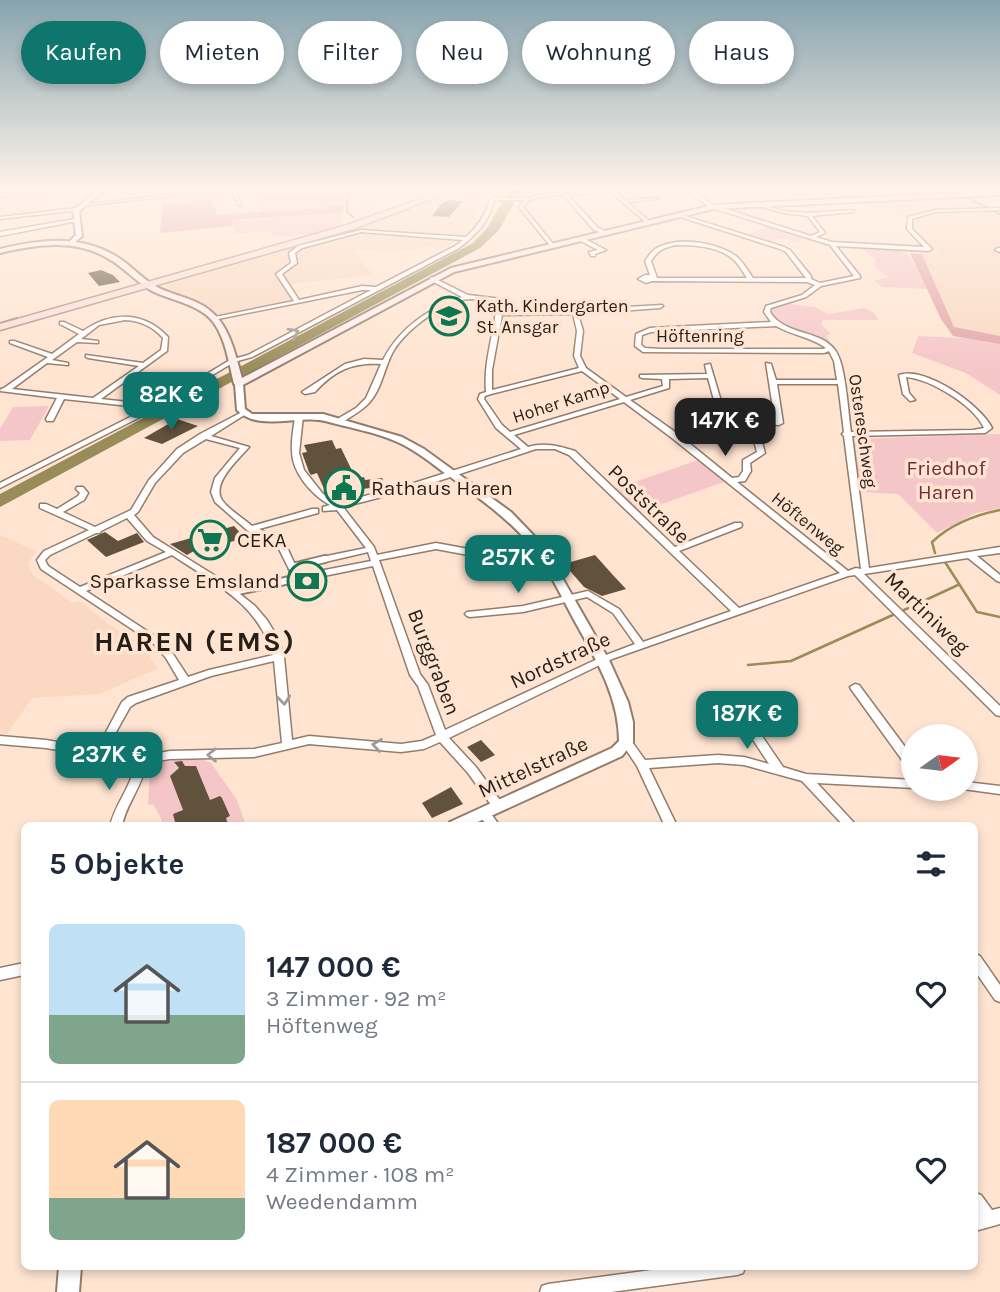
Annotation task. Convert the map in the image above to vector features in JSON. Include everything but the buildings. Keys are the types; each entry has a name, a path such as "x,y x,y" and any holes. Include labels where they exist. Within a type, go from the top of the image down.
{"main road":[{"path":"92,250 118,261 148,285 204,310 215,319 223,332 239,382 432,279 451,271 535,250"},
{"path":"0,327 270,250"},
{"path":"137,277 172,279"},
{"path":"131,291 137,277"},
{"path":"164,293 161,288 172,279"},
{"path":"131,291 164,293"}],"street":[{"path":"295,250 294,263 279,274 296,300"},
{"path":"0,486 156,407 447,250"},
{"path":"593,255 590,253 602,250"},
{"path":"657,250 651,254 648,261 654,279 808,280 819,285"},
{"path":"715,250 735,257 751,280"},
{"path":"784,250 809,276 808,280"},
{"path":"830,348 777,324 769,318 768,307 804,296 819,285 858,278 837,250"},
{"path":"432,279 467,297 500,300 488,378 489,393"},
{"path":"215,319 296,300 365,288 379,289"},
{"path":"338,421 364,407 371,398 385,362 406,330 416,320 443,305 467,297"},
{"path":"500,313 575,312 660,306"},
{"path":"115,308 122,318"},
{"path":"526,449 508,435 482,404 480,397 583,369 577,356 580,331 575,312"},
{"path":"3,390 97,324 122,318 151,324 166,338 164,351 96,400"},
{"path":"62,323 84,334"},
{"name":"Höftenring","path":"777,324 650,330 639,334 638,346 643,350 662,351 824,351 830,348"},
{"path":"77,340 96,342"},
{"path":"12,342 66,364"},
{"name":"Ostereschweg","path":"830,348 834,352 841,382 856,571"},
{"path":"88,356 145,365"},
{"path":"320,383 355,362 385,362"},
{"path":"708,365 723,420 779,423 774,382 768,364"},
{"name":"Höftenweg","path":"583,369 856,571"},
{"path":"846,433 973,432 985,431 988,428 983,416 939,385 912,374 902,375 906,394 912,400"},
{"path":"642,376 711,376"},
{"name":"Hoher Kamp","path":"508,435 623,398 667,387 665,377"},
{"path":"239,382 240,405 244,413 260,418 314,415 399,439 507,514 532,540 550,567 603,660 621,702 626,722 626,742 642,764 669,822"},
{"path":"774,382 841,382"},
{"path":"3,390 156,407"},
{"path":"50,419 62,396"},
{"path":"185,681 170,656 156,641 44,567 41,560 47,553 136,510 152,482 180,451 244,413"},
{"path":"299,416 295,453 300,470 374,557"},
{"path":"731,481 742,479 747,471 746,462 761,453 754,426"},
{"path":"204,436 245,447 219,478 215,492 219,502 251,529 281,543 297,574"},
{"name":"Poststraße","path":"331,507 386,494 526,449 540,446 569,451 737,612"},
{"path":"56,513 81,498 84,493 80,489"},
{"path":"43,506 97,531"},
{"path":"251,529 315,511"},
{"path":"129,515 150,539 233,592 263,620 273,636 279,657 287,744"},
{"path":"672,551 738,525"},
{"path":"233,592 297,574 436,546 550,567"},
{"name":"Nordstraße","path":"141,760 170,755 254,753 287,744 331,740 401,748 424,745 603,660 856,571 1000,550"},
{"path":"79,590 173,552"},
{"path":"969,554 1000,579"},
{"path":"297,574 325,559 374,557"},
{"name":"Burggraben","path":"374,557 415,675 423,685 443,738 472,770 498,806"},
{"name":"Martiniweg","path":"856,571 1000,712"},
{"path":"470,614 523,609 587,594 610,607 626,623 641,646"},
{"path":"100,752 126,705 132,700 185,681 279,657"},
{"path":"855,687 901,750"},
{"path":"741,715 779,770"},
{"path":"2,742 100,752 141,760 134,782 121,804 117,822"},
{"name":"Mittelstraße","path":"465,822 617,752 626,742"},
{"path":"642,764 718,759 744,761 806,778 901,783"},
{"path":"806,778 847,822"},
{"path":"978,788 999,791"},
{"path":"484,813 491,822"},
{"path":"978,964 1000,996"},
{"path":"0,974 21,970"},
{"path":"68,1292 70,1270"},
{"path":"548,1292 714,1270"}],"shaded area":[{"path":"282,250 355,250 373,275 290,284 284,286 292,300 288,302 224,315 178,296 166,287 167,284"},
{"path":"367,250 405,250 384,252"},
{"path":"459,250 476,250 0,507 0,494"},
{"path":"936,250 1000,250 1000,336 954,328 922,254 942,254"},
{"path":"910,253 922,254 954,327 1000,336 1000,344 953,336 941,319"},
{"path":"0,535 36,551 28,563 33,575 73,603 80,601 111,626 147,646 154,653 149,657 158,668 100,694 32,698 7,734 0,733"}],"green space":[{"path":"864,250 899,250 904,253 910,257 927,289 882,287 874,281 889,277 875,267 875,259"},
{"path":"784,303 815,307 828,314 865,308 874,313 878,320 823,320 821,324 831,334 826,335 831,344 828,344 782,325 770,314 773,308"},
{"path":"918,336 964,338 1000,344 1000,395 966,373 912,353"},
{"path":"49,406 30,440 0,441 0,429 13,407"},
{"name":"Friedhof Haren","path":"1000,434 1000,508 976,513 937,533 898,494 861,492 852,439"},
{"path":"698,460 724,482 639,512 615,489"},
{"path":"204,760 211,763 237,800 245,822 162,822 153,804 148,805 150,770 159,763"}],"waterway":[{"path":"0,323 17,318"},
{"path":"935,553 932,542 947,530 1000,510"},
{"path":"945,562 977,612 1000,617"},
{"path":"904,610 958,585"},
{"path":"748,665 791,661 895,614"}],"place":[{"name":"Kath. Kindergarten St. Ansgar","path":"449,316"},
{"name":"Rathaus Haren","path":"344,488"},
{"name":"CEKA","path":"210,540"},
{"name":"Sparkasse Emsland","path":"307,581"}],"district":[{"name":"HAREN (EMS)","path":"195,641"}]}
